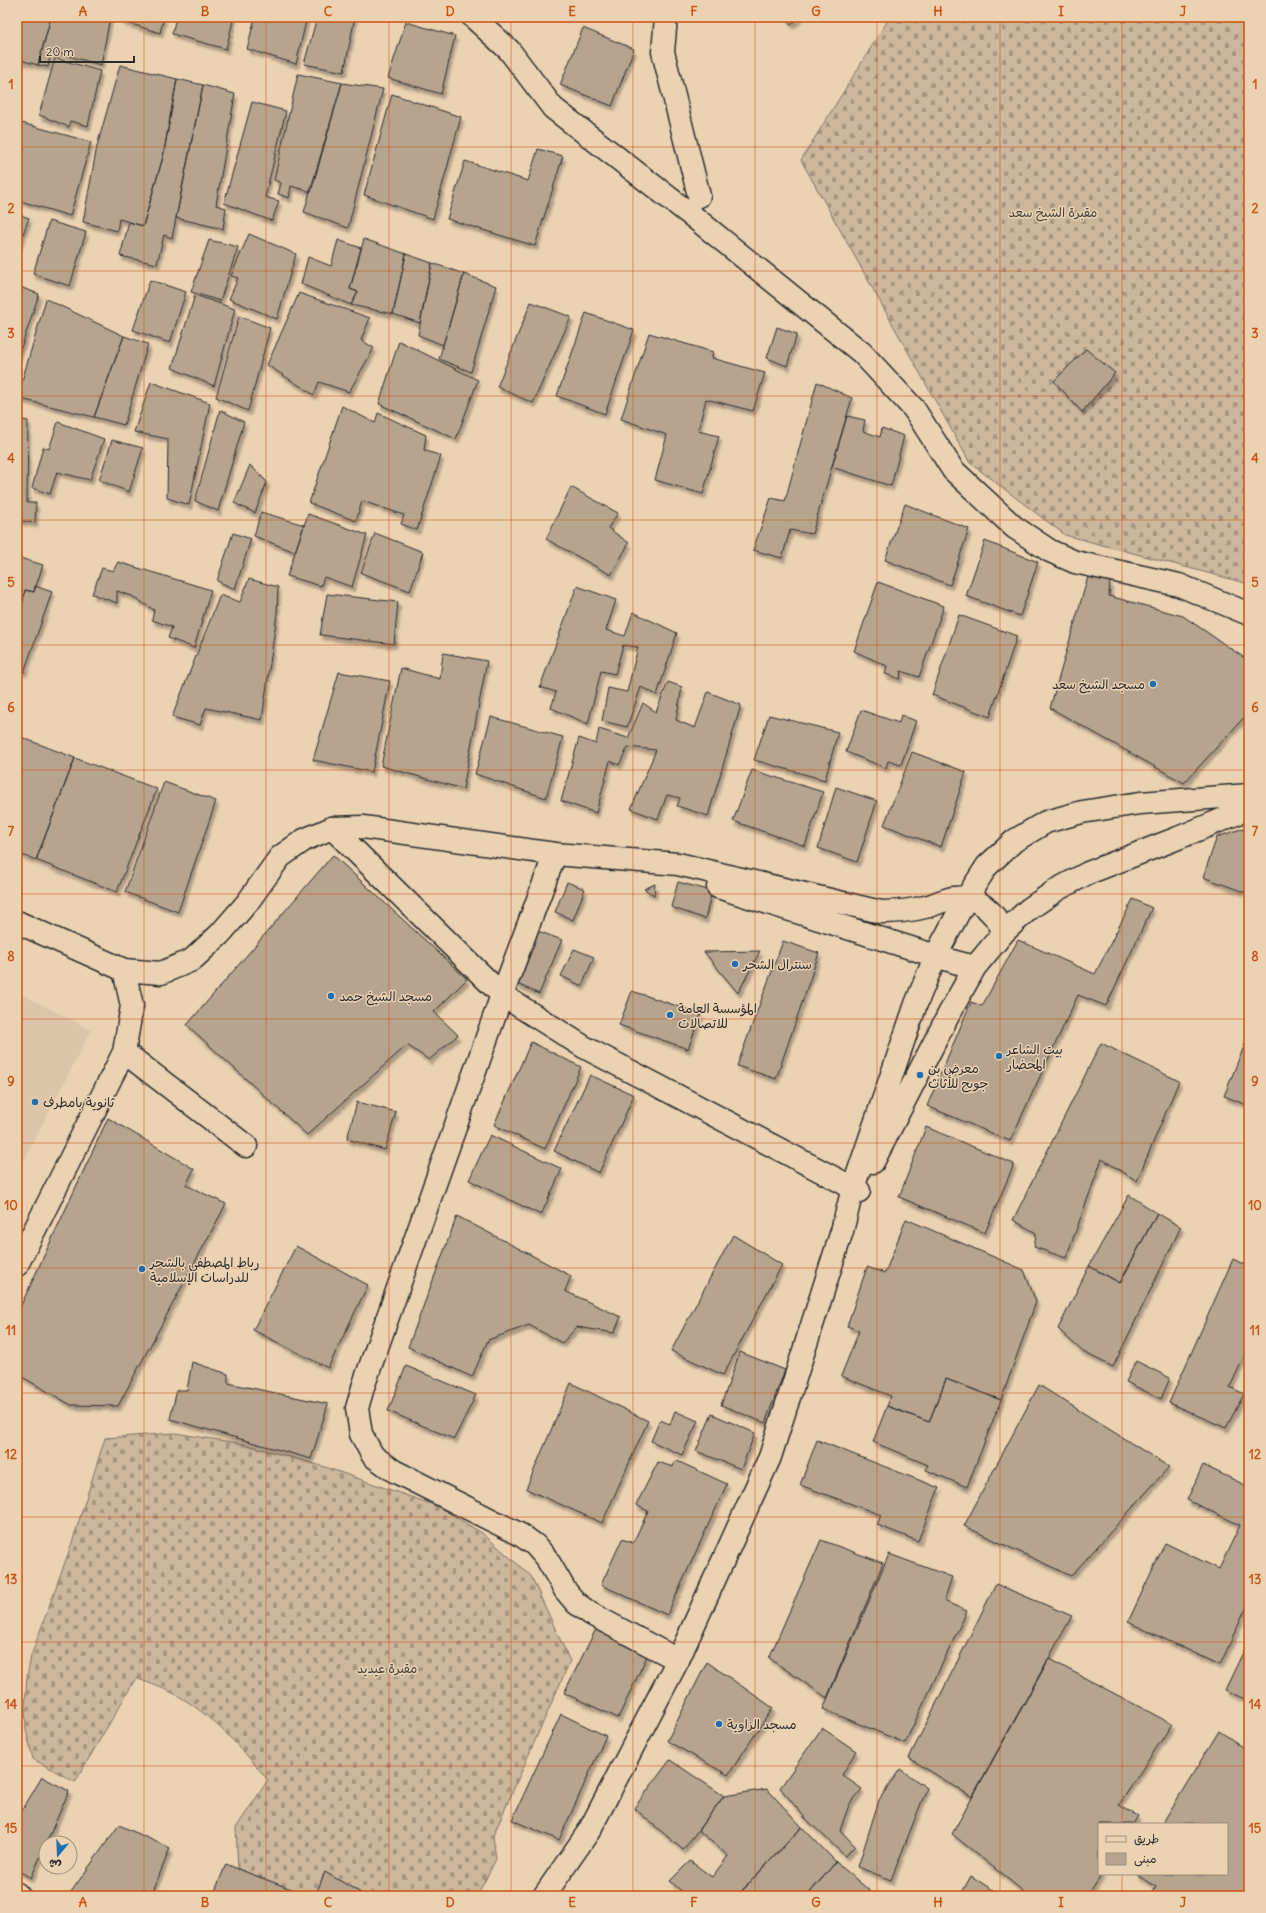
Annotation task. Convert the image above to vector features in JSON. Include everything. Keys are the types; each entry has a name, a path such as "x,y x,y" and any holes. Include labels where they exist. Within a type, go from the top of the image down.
{"street":[{"path":"473,17 509,50 553,108 695,218 862,353 914,409 953,470 1014,527 1050,551 1076,562 1179,585 1249,614"},
{"path":"666,17 663,52 699,196"},
{"path":"544,1896 589,1831 678,1660 770,1457 916,1004 936,956 967,897 987,866 1014,841 1046,822 1082,812 1140,803 1249,794"},
{"path":"856,1189 975,967 1004,932 1029,909 1058,889 1088,872 1178,838 1238,813 1249,806"},
{"path":"17,922 124,970 161,973 192,960 220,934 238,913 280,857 304,840 332,828 362,827 555,854 678,864 881,912 910,911 946,900 967,897 979,902 990,911 1004,932"},
{"path":"332,828 502,995 584,1047 856,1189"},
{"path":"555,854 502,995 364,1384 357,1408 361,1434 373,1456 394,1471 522,1534 535,1545 547,1559 565,1590 576,1603 591,1614 678,1660"},
{"path":"629,860 975,967"},
{"path":"17,1265 124,1052 132,1006 124,970"},
{"path":"124,1052 246,1146"}],"shaded area":[{"name":"ثانوية بامطرف","path":"17,992 91,1030 17,1174"}],"green space":[{"name":"مقبرة الشيخ سعد","path":"890,17 1249,17 1249,584 1065,535 970,463 801,160"},
{"name":"مقبرة عيديد","path":"175,1433 244,1444 322,1466 437,1506 482,1533 531,1576 570,1661 493,1836 496,1859 477,1896 366,1896 325,1872 315,1896 310,1896 238,1869 236,1828 268,1780 247,1755 213,1721 187,1701 173,1693 136,1678 75,1782 33,1759 26,1730 25,1706 27,1677 31,1656 72,1543 105,1438"}],"building":[{"path":"19,17 51,17 38,65 17,59 17,24"},
{"path":"51,17 110,17 101,65 51,51 48,67 38,65"},
{"path":"123,17 164,17 160,33 122,21"},
{"path":"176,17 234,17 226,49 172,34"},
{"path":"255,17 307,17 296,64 247,49"},
{"path":"317,17 355,17 344,72 304,64"},
{"path":"784,17 800,17 791,25"},
{"path":"406,22 455,36 441,94 388,78"},
{"path":"583,28 634,49 612,106 560,85"},
{"path":"55,58 100,71 88,126 70,121 69,127 39,115"},
{"path":"120,65 177,79 163,157 143,226 119,219 117,231 83,222 97,146"},
{"path":"298,74 342,83 311,192 291,186 289,198 278,194 281,183 274,180"},
{"path":"177,79 203,85 172,238 164,235 157,264 120,256 129,222 143,226 163,157"},
{"path":"342,83 383,89 348,228 304,212"},
{"path":"203,85 235,94 216,205 226,208 223,229 176,218"},
{"path":"392,94 461,117 433,219 364,195"},
{"path":"252,102 286,111 265,197 279,201 272,221 224,203"},
{"path":"18,122 91,142 70,216 17,200"},
{"path":"538,149 563,156 535,246 447,219 465,161 528,181"},
{"path":"17,214 29,218 17,250"},
{"path":"49,221 86,232 70,286 33,274"},
{"path":"249,234 296,254 277,319 229,299 238,278 231,276"},
{"path":"364,239 406,254 393,314 351,305 358,292 350,289"},
{"path":"209,240 238,247 220,301 191,292"},
{"path":"338,240 361,248 350,289 358,292 351,305 301,284 308,257 331,266"},
{"path":"406,254 432,263 420,323 393,314"},
{"path":"432,263 464,274 443,345 418,335"},
{"path":"464,274 496,286 471,372 439,359"},
{"path":"150,280 186,292 170,343 133,330"},
{"path":"17,286 39,294 17,360"},
{"path":"299,293 370,318 361,340 374,348 349,392 319,382 314,395 267,365"},
{"path":"195,295 235,309 214,386 172,368"},
{"path":"46,299 124,336 94,417 17,398"},
{"path":"531,302 571,317 533,403 497,387"},
{"path":"586,313 634,330 605,414 557,396"},
{"path":"239,316 270,328 248,411 216,397"},
{"path":"777,327 797,334 787,366 767,358"},
{"path":"649,333 713,352 712,358 765,373 753,411 706,399 698,431 719,436 703,494 655,480 667,435 621,419"},
{"path":"124,336 148,344 124,425 94,417"},
{"path":"399,341 478,380 456,439 379,404"},
{"path":"1086,349 1115,373 1082,412 1054,381"},
{"path":"151,382 210,403 189,505 167,498 168,439 134,432"},
{"path":"817,382 852,398 812,534 790,530 782,558 753,550 771,498 785,501"},
{"path":"342,406 375,423 378,413 426,435 424,450 441,456 417,530 401,524 404,515 362,501 356,521 309,503"},
{"path":"220,410 244,422 218,511 195,501"},
{"path":"847,416 865,420 863,431 880,437 882,428 904,436 891,486 832,467"},
{"path":"17,419 28,421 27,503 36,503 35,523 17,520"},
{"path":"58,422 104,439 90,480 57,472 50,494 32,488 43,447 49,449"},
{"path":"112,440 143,448 129,492 99,480"},
{"path":"250,465 267,482 255,513 234,503"},
{"path":"571,487 618,513 608,528 629,543 611,575 546,539"},
{"path":"905,504 969,529 950,585 885,560"},
{"path":"261,512 304,525 295,552 254,536"},
{"path":"308,514 367,535 352,587 324,577 321,586 287,576"},
{"path":"233,533 251,539 235,589 217,581"},
{"path":"375,533 423,552 410,591 361,573"},
{"path":"985,541 1038,562 1020,616 966,596"},
{"path":"17,557 43,565 34,592 25,590 21,611 17,610"},
{"path":"118,562 211,590 194,648 168,638 172,627 152,620 154,610 132,596 117,591 117,603 92,594 102,568 113,571"},
{"name":"مسجد الشيخ سعد","path":"1089,573 1110,582 1109,596 1183,616 1249,661 1249,712 1184,783 1050,708"},
{"path":"249,579 278,587 277,614 262,720 206,708 200,725 172,717 220,595 240,602"},
{"path":"878,582 944,606 919,677 901,671 900,679 885,674 887,666 854,651"},
{"path":"35,586 52,592 24,672 17,669 17,610 21,611 25,590 34,592"},
{"path":"577,586 616,600 606,630 625,636 633,612 677,633 657,695 641,687 627,727 602,721 608,688 627,692 638,647 623,645 615,674 601,671 588,724 551,708 556,692 540,687"},
{"path":"327,594 398,602 394,644 320,635"},
{"path":"959,615 1017,636 990,717 932,695"},
{"path":"443,653 487,661 463,789 381,766 401,668 440,679"},
{"path":"339,672 390,681 372,772 313,760"},
{"path":"668,682 682,687 676,720 695,728 708,692 741,705 708,816 677,806 680,798 667,795 658,819 631,809 656,750 628,747 619,765 610,761 596,813 561,801 579,738 596,744 599,729 628,738 643,703 656,712"},
{"path":"861,710 899,723 901,715 916,721 901,765 888,761 886,768 846,752"},
{"path":"769,715 838,732 825,780 754,760"},
{"path":"491,717 563,737 546,798 475,774"},
{"path":"18,736 75,758 36,860 17,853"},
{"path":"912,752 966,772 941,847 884,825"},
{"path":"75,758 157,789 117,892 36,860"},
{"path":"752,770 823,792 805,846 733,821"},
{"path":"164,782 216,801 178,912 125,892"},
{"path":"836,787 877,801 857,862 818,848"},
{"path":"1241,829 1249,832 1249,894 1203,877 1217,837"},
{"name":"مسجد الشيخ حمد","path":"333,855 467,979 434,1012 458,1035 429,1060 407,1045 307,1135 187,1025"},
{"path":"567,882 585,889 573,920 555,912"},
{"path":"678,882 712,891 705,919 671,907"},
{"path":"655,884 654,895 644,889"},
{"name":"بيت الشاعر المحضار","path":"1133,899 1152,908 1106,1006 1078,995 1010,1141 927,1106 971,1002 982,1006 1018,940 1095,974"},
{"path":"538,931 562,940 539,994 515,983"},
{"path":"783,941 819,953 776,1079 737,1066"},
{"path":"574,949 594,957 582,986 561,976"},
{"path":"760,951 738,993 704,952"},
{"path":"632,991 701,1014 688,1049 619,1025"},
{"path":"1249,1034 1249,1106 1224,1096"},
{"path":"531,1042 581,1067 545,1149 494,1125"},
{"path":"1101,1043 1179,1081 1137,1181 1102,1159 1066,1258 1034,1247 1036,1233 1013,1220"},
{"path":"590,1075 634,1095 599,1173 554,1151"},
{"path":"357,1102 396,1112 385,1150 347,1139"},
{"path":"108,1118 194,1169 186,1185 226,1204 118,1406 71,1405 17,1374 17,1314"},
{"path":"926,1127 1014,1164 985,1233 899,1197"},
{"path":"490,1135 562,1169 541,1215 469,1180"},
{"path":"1129,1195 1157,1213 1120,1283 1089,1266"},
{"path":"1157,1213 1181,1227 1113,1367 1083,1352 1058,1329 1089,1266 1120,1283"},
{"path":"457,1216 571,1276 565,1291 621,1317 614,1333 577,1327 562,1343 529,1325 488,1340 472,1377 408,1347"},
{"path":"906,1219 1024,1270 1036,1302 1001,1400 946,1379 929,1422 887,1406 891,1396 841,1376 859,1331 847,1326 867,1267 885,1273"},
{"path":"733,1235 782,1265 723,1375 671,1351"},
{"path":"296,1246 368,1285 328,1368 253,1330"},
{"path":"1233,1259 1249,1267 1249,1346 1230,1387 1244,1394 1226,1428 1169,1403"},
{"path":"740,1352 785,1370 765,1423 721,1405"},
{"path":"1136,1361 1170,1378 1161,1399 1126,1382"},
{"path":"192,1362 228,1374 228,1383 328,1404 311,1459 170,1419 177,1390 187,1390"},
{"path":"406,1366 476,1395 454,1439 388,1411"},
{"path":"946,1379 1001,1400 967,1487 926,1470 928,1465 873,1442 887,1406 929,1422"},
{"path":"571,1383 648,1421 602,1523 526,1489"},
{"path":"1039,1385 1169,1467 1071,1576 964,1526"},
{"path":"675,1411 698,1421 682,1455 651,1441 660,1420 670,1424"},
{"path":"712,1414 755,1433 741,1469 696,1451"},
{"path":"817,1440 939,1488 918,1541 877,1525 881,1515 800,1485"},
{"path":"675,1460 727,1484 667,1615 601,1585 622,1539 633,1543 648,1511 636,1505 658,1462 673,1467"},
{"path":"1203,1465 1249,1487 1249,1602 1220,1665 1128,1622 1165,1543 1219,1569 1240,1525 1187,1500"},
{"path":"821,1540 883,1563 827,1698 769,1658"},
{"path":"889,1554 952,1577 944,1601 967,1611 905,1743 823,1709"},
{"path":"996,1584 1072,1616 972,1797 909,1758"},
{"path":"596,1629 648,1654 618,1718 564,1693"},
{"path":"1249,1640 1249,1701 1225,1690"},
{"path":"1049,1659 1172,1724 1119,1805 1138,1816 1134,1823 1098,1823 1098,1875 1101,1875 1088,1896 1029,1896 952,1834"},
{"name":"مسجد الزاوية","path":"707,1662 773,1708 728,1775 667,1741"},
{"path":"561,1714 606,1736 559,1840 512,1820"},
{"path":"822,1728 856,1751 842,1775 862,1789 849,1805 840,1830 855,1846 845,1856 806,1819 780,1788"},
{"path":"1219,1731 1249,1751 1249,1896 1151,1896 1156,1887 1138,1875 1228,1875 1228,1823 1163,1823"},
{"path":"670,1760 724,1796 683,1850 634,1808"},
{"path":"900,1769 927,1788 891,1880 858,1867 879,1800"},
{"path":"42,1777 69,1791 50,1835 38,1835 38,1862 31,1878 17,1870 17,1819"},
{"path":"767,1789 802,1827 737,1896 687,1896 670,1881 690,1861 712,1877 728,1856 698,1830 724,1796"},
{"path":"119,1825 170,1848 151,1896 68,1896"},
{"path":"802,1827 836,1862 807,1896 737,1896"},
{"path":"836,1862 871,1892 868,1896 807,1896"},
{"path":"226,1864 238,1869 310,1896 213,1896"},
{"path":"325,1872 366,1896 315,1896"},
{"path":"971,1876 1002,1896 960,1896"},
{"path":"165,1891 192,1896 164,1896"}],"place":[{"name":"مسجد الشيخ سعد","path":"1153,684"},
{"name":"سنترال الشحر","path":"735,964"},
{"name":"مسجد الشيخ حمد","path":"331,996"},
{"name":"المؤسسة العامة للاتصالات","path":"670,1015"},
{"name":"بيت الشاعر المحضار","path":"999,1056"},
{"name":"معرض بن جوبح للأثاث","path":"920,1075"},
{"name":"ثانوية بامطرف","path":"35,1102"},
{"name":"رباط المصطفى بالشحر للدراسات الإسلامية","path":"142,1269"},
{"name":"مسجد الزاوية","path":"719,1724"}]}
